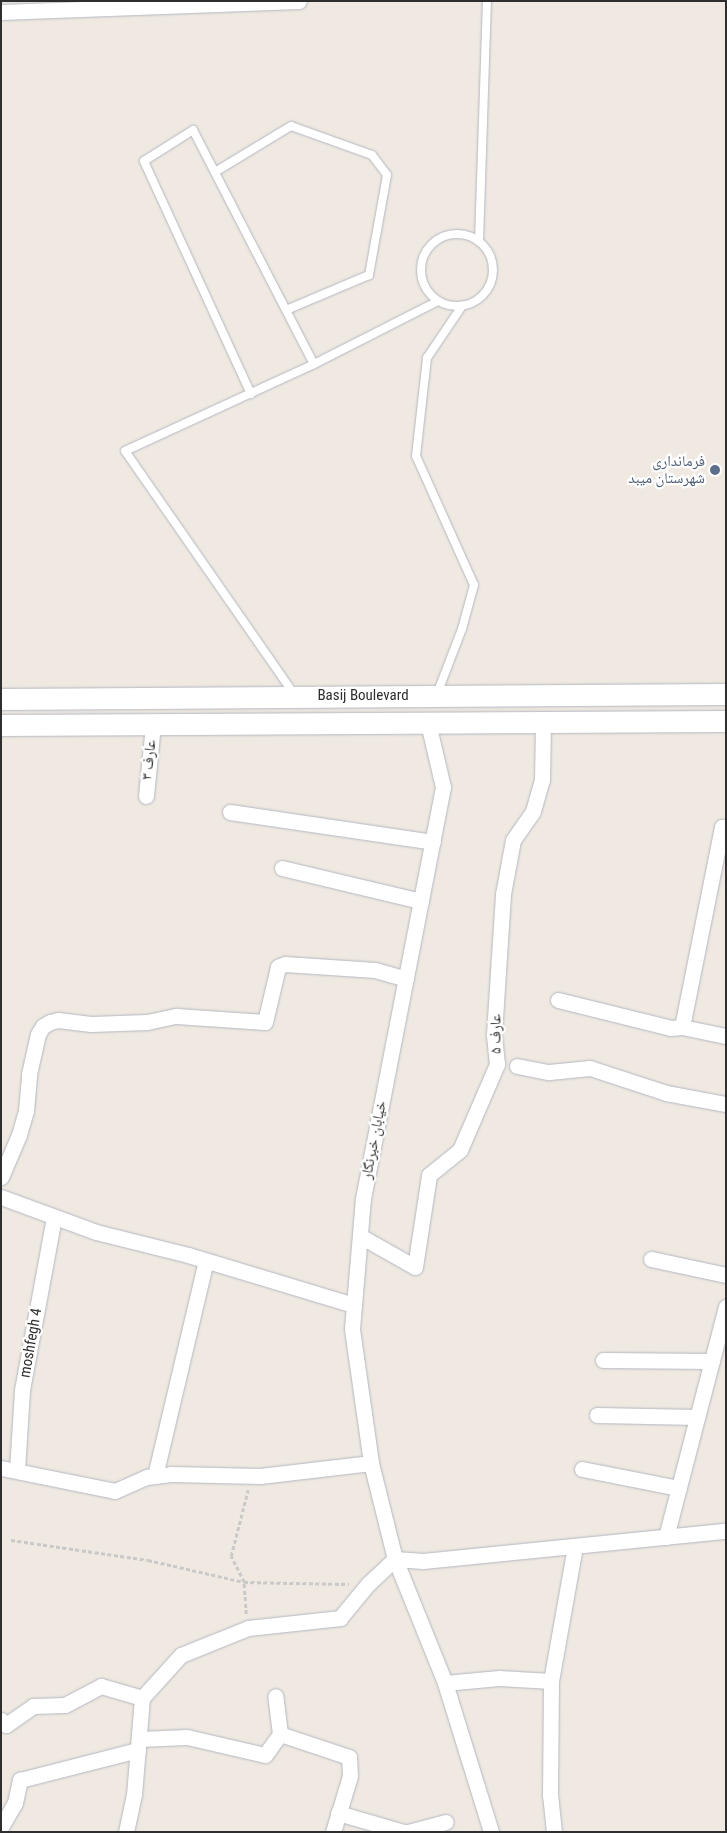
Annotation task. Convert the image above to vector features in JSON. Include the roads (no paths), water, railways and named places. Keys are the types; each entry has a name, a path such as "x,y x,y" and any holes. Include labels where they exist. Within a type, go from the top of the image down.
{"main road":[{"name":"Basij Boulevard","path":"1,698 726,694"},
{"path":"85,698 85,725"},
{"name":"Basij Boulevard","path":"1,725 726,721"}],"street":[{"path":"1,12 299,1"},
{"name":"عارف ۵","path":"360,1236 415,1267 429,1175 460,1150 497,1064 494,1034 503,894 513,840 533,811 542,780 543,722"},
{"name":"خیابان خبرنگار","path":"428,723 443,787 363,1198 352,1329 371,1463 395,1559 446,1683 491,1832"},
{"name":"عارف ۳","path":"146,796 153,724"},
{"path":"230,812 432,842"},
{"path":"682,1027 722,827 726,827"},
{"path":"282,868 421,901"},
{"path":"1,1177 19,1135 26,1111 29,1074 38,1034 43,1026 50,1022 58,1020 91,1024 147,1022 176,1016 265,1022 278,967 285,964 375,970 406,979"},
{"path":"558,1000 670,1028 682,1027 726,1036"},
{"path":"517,1066 549,1072 590,1068 666,1093 726,1104"},
{"path":"1,1197 96,1232 206,1261 354,1305"},
{"name":"moshfegh 4","path":"17,1470 22,1390 54,1217"},
{"path":"650,1259 726,1274"},
{"path":"155,1476 206,1261"},
{"path":"666,1537 726,1307"},
{"path":"603,1360 712,1361"},
{"path":"597,1415 697,1417"},
{"path":"1,1468 116,1491 147,1476 252,1476 371,1463"},
{"path":"582,1469 679,1488"},
{"path":"126,1832 134,1795 142,1698 181,1656 248,1628 340,1618 368,1584 395,1559 423,1561 726,1531"},
{"path":"554,1832 550,1796 551,1681 575,1546"},
{"path":"446,1683 499,1678 551,1681"},
{"path":"1,1720 6,1725 33,1706 65,1705 101,1686 142,1698"},
{"path":"1,1827 15,1803 20,1780 138,1745 187,1737 265,1755 280,1734 275,1696"},
{"path":"280,1734 349,1758 350,1776 333,1832"},
{"path":"338,1813 406,1832 446,1822"}],"lane":[{"path":"479,241 488,1"},
{"path":"215,172 291,126 372,155 387,175 369,275 286,310"},
{"path":"250,394 144,161 193,130 314,364"},
{"path":"450,234 463,234 479,241 490,254 493,264 493,276 483,296 474,302 462,306 450,306 438,301 429,293 422,282 420,270 423,258 429,247 438,239 450,234"},
{"path":"294,696 125,451 314,364 438,301"},
{"path":"436,696 462,629 474,585 416,456 427,358 462,306"}],"place":[{"name":"فرمانداری شهرستان میبد","path":"715,470"}]}
